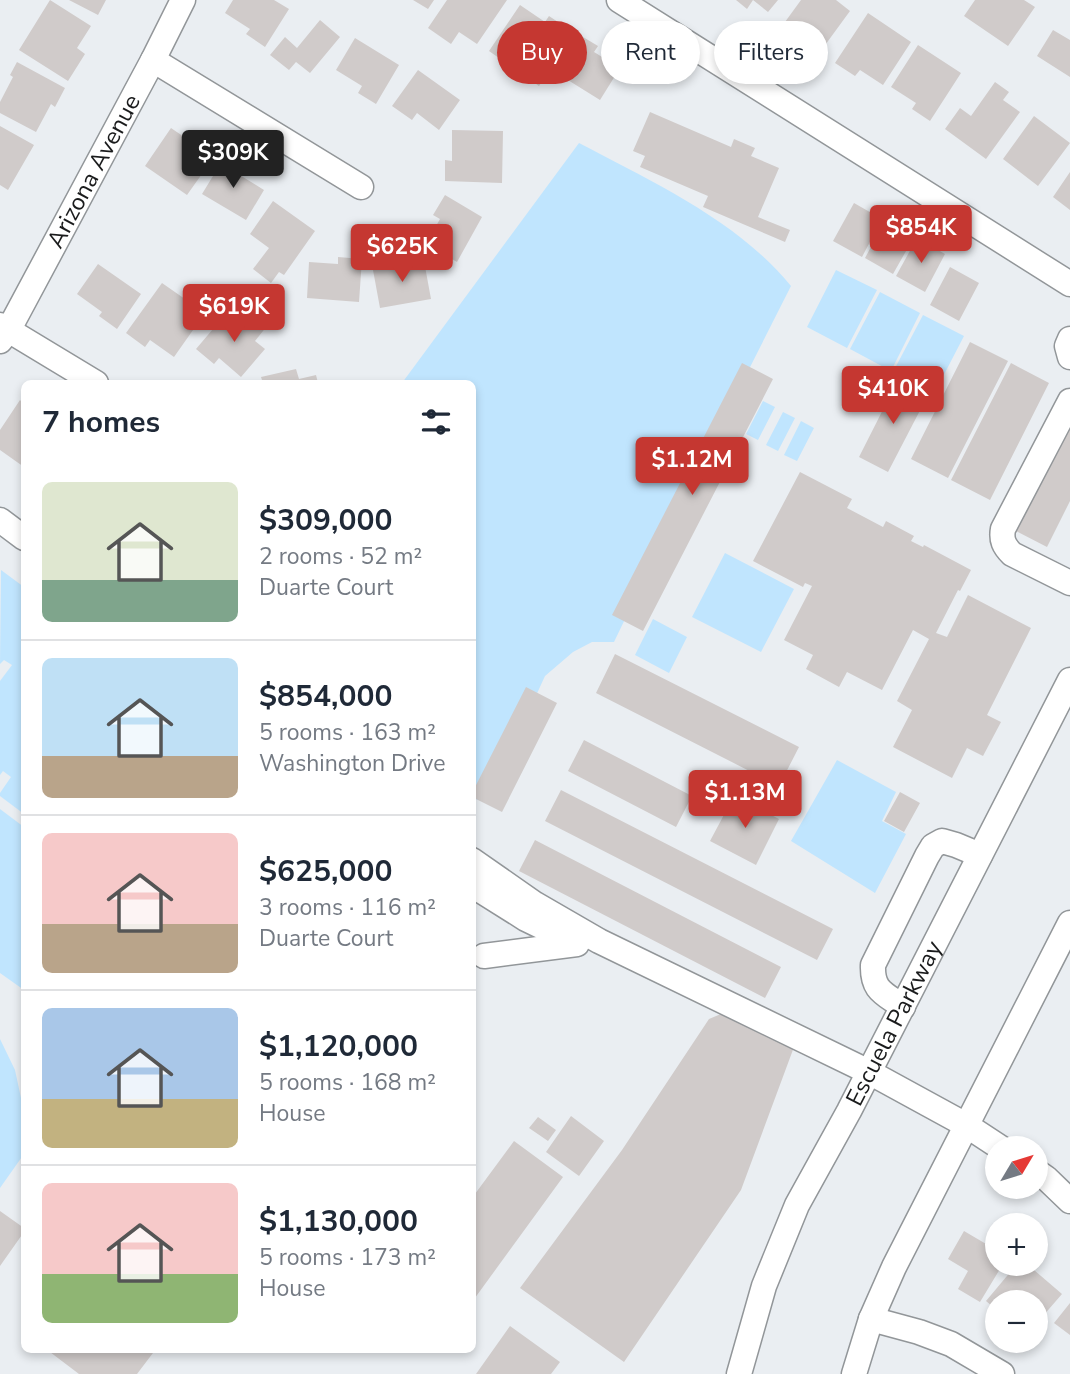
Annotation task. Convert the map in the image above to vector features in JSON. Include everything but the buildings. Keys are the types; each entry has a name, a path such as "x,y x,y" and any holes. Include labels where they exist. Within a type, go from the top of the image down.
{"street":[{"name":"Arizona Avenue","path":"3,332 153,60 183,0"},
{"path":"619,0 1070,284"},
{"path":"153,60 361,187"},
{"path":"3,332 91,380"},
{"path":"1070,338 1067,346 1070,357"},
{"path":"1070,401 1003,529 1001,538 1012,554 1070,583"},
{"path":"0,520 21,536"},
{"name":"Escuela Parkway","path":"739,1374 764,1286 797,1205 1067,694"},
{"path":"902,1007 881,991 872,979 873,965 927,856 933,846 942,841 980,855"},
{"path":"476,863 588,942"},
{"path":"476,888 526,919 588,942 869,1072 985,1138"},
{"path":"854,1374 871,1319 894,1267 1070,923"},
{"path":"484,956 588,942"},
{"path":"1048,1180 1068,1196"},
{"path":"871,1319 951,1344 1002,1374"}],"shaded area":[{"path":"579,143 665,188 720,222 770,263 791,286 701,464 674,451 665,469 691,482 614,642 592,642 573,652 545,676 489,798 476,800 476,380 404,380"},
{"path":"836,270 877,290 847,348 807,327"},
{"path":"880,292 920,313 891,371 850,349"},
{"path":"923,315 964,336 934,394 893,372"},
{"path":"763,401 775,407 758,440 746,434"},
{"path":"783,412 795,418 778,451 766,445"},
{"path":"801,421 814,428 797,461 784,455"},
{"path":"725,553 794,589 761,652 692,617"},
{"path":"1,570 21,585 21,812 0,796 11,777 3,771 0,775 0,681 12,665 4,660 0,664"},
{"path":"653,619 687,637 669,673 635,655"},
{"path":"837,760 896,792 882,821 906,834 875,893 791,841"},
{"path":"0,809 21,825 21,988 0,973"},
{"path":"0,1039 15,1070 21,1098 21,1158 0,1188"}]}
